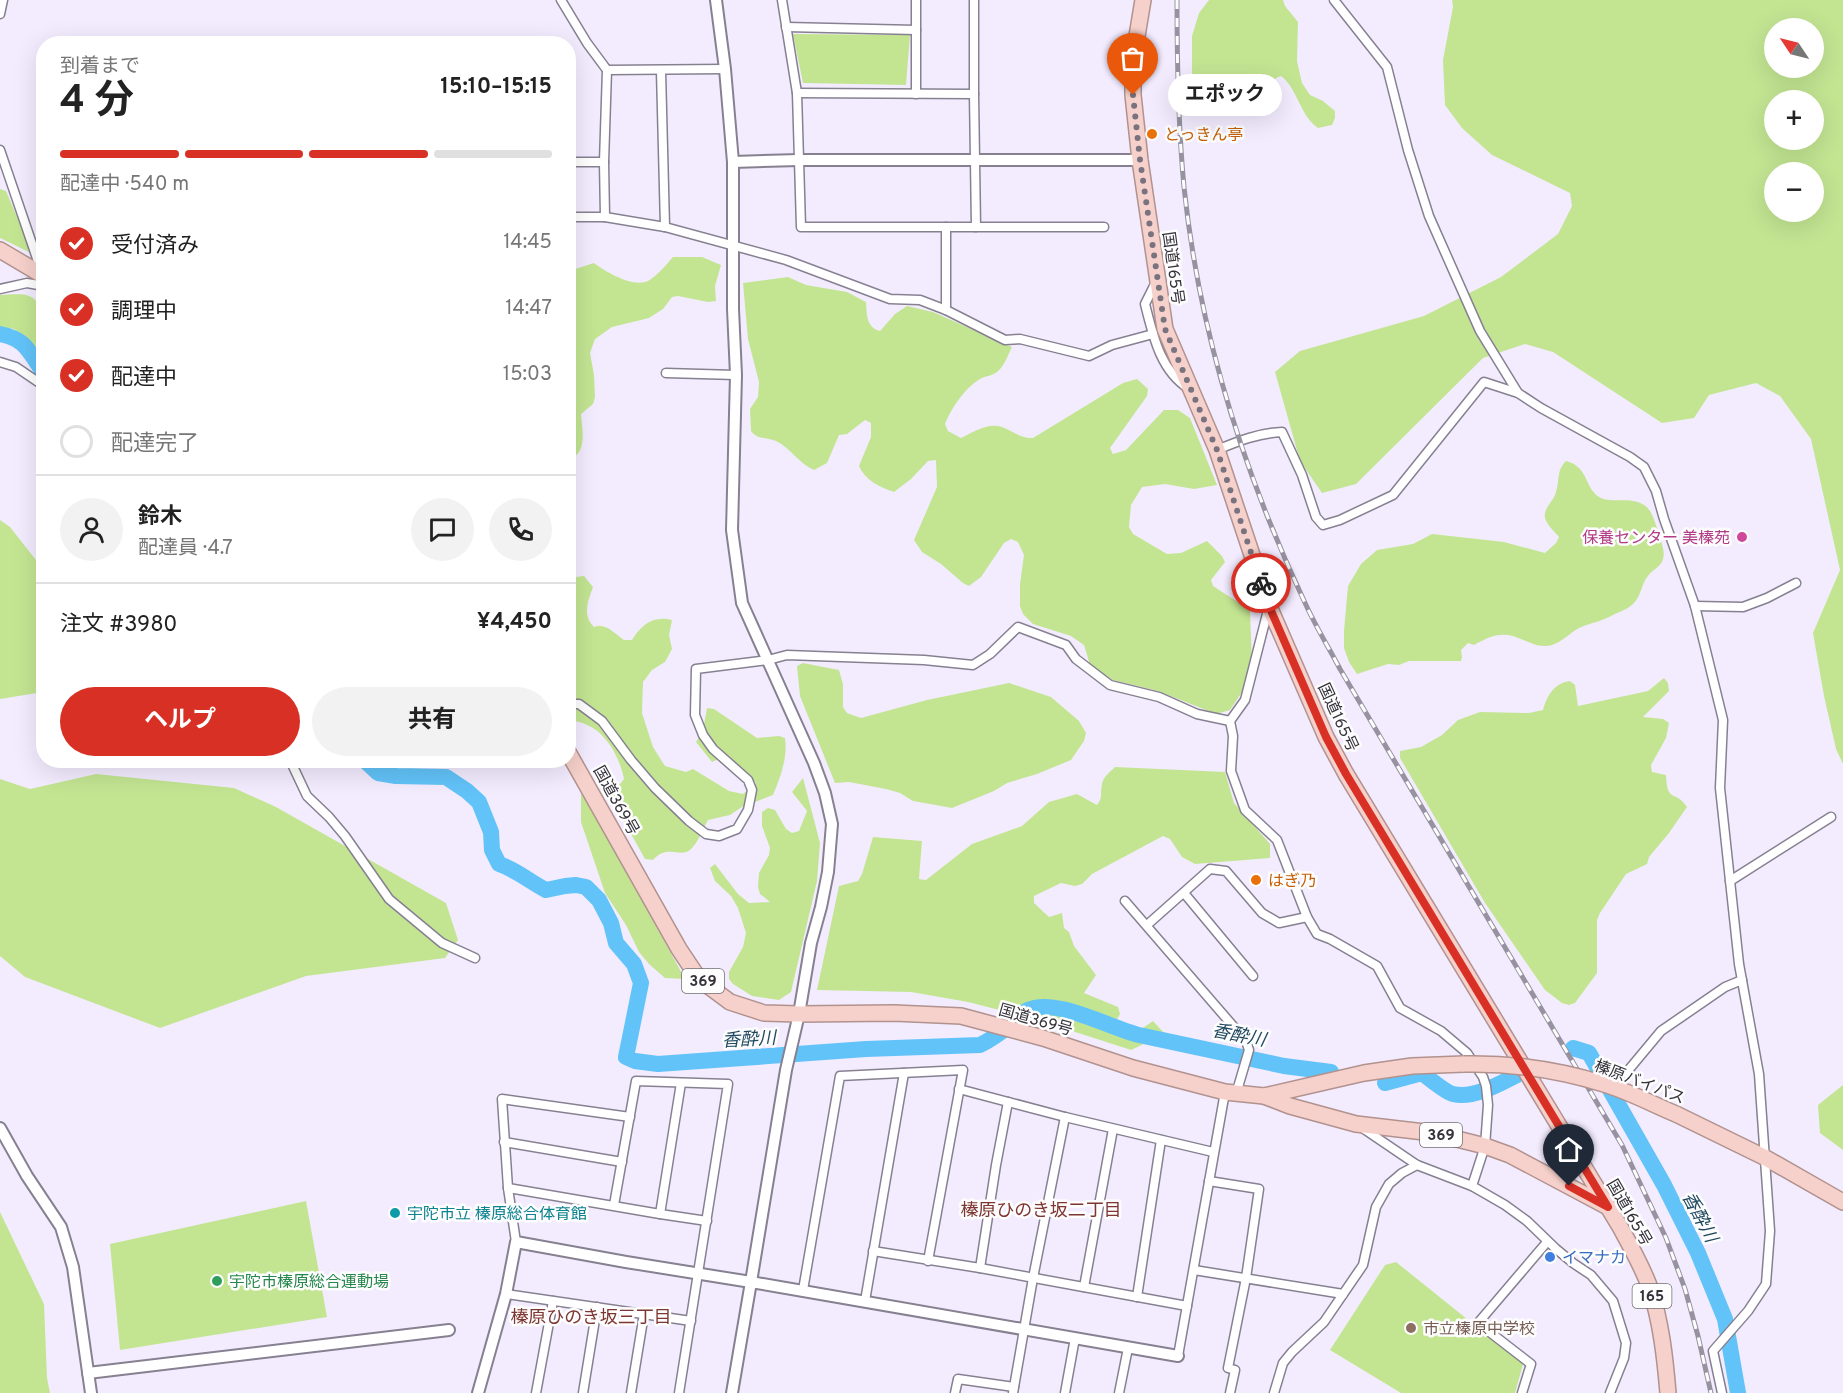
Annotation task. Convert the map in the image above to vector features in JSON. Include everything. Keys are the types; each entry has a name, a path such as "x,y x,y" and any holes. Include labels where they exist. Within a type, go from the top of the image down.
{"highway":[{"name":"国道165号","path":"1143,0 1133,60 1133,95 1140,160 1165,329 1217,450 1269,606 1326,737 1346,774 1619,1225 1649,1286 1665,1353 1668,1393"},
{"path":"0,250 36,272"},
{"name":"国道369号","path":"576,766 679,949 699,979 730,1002 764,1012 799,1014 883,1012 961,1016 1042,1038 1132,1068 1230,1093 1264,1096 1290,1106 1356,1124 1432,1134 1485,1146 1510,1155 1608,1207"},
{"name":"榛原バイパス","path":"1264,1096 1364,1073 1412,1066 1495,1064 1562,1073 1605,1084 1676,1114 1764,1156 1843,1203"}],"street":[{"path":"0,12 3,0"},
{"path":"561,0 587,43 607,70 605,217"},
{"path":"716,0 733,162 732,247 736,375 732,530 742,603 814,763 825,793 832,825 822,907 811,943 799,1014 786,1070 732,1393"},
{"path":"782,0 797,93 801,226 1104,227"},
{"path":"916,0 916,94"},
{"path":"974,0 976,227"},
{"path":"1334,0 1387,68 1408,150 1429,216 1480,331 1518,393"},
{"path":"786,27 916,30"},
{"path":"607,70 725,69"},
{"path":"661,70 665,227"},
{"path":"797,93 974,94"},
{"path":"0,150 36,255"},
{"path":"733,162 1140,160"},
{"path":"576,162 604,162"},
{"path":"576,217 605,217 665,227 786,260 890,299 920,300 946,310 1005,340 1020,339 1089,356 1112,345 1153,334"},
{"path":"946,227 946,310"},
{"path":"1157,279 1145,304 1153,334 1165,365 1181,383 1191,390"},
{"path":"0,289 27,283 36,285"},
{"path":"0,362 16,367 36,381"},
{"path":"666,373 736,375"},
{"path":"1217,450 1239,441 1282,432 1302,476 1316,517 1323,525 1340,520 1393,495 1484,381 1518,393 1644,467 1656,491 1695,606 1723,720 1720,788 1742,980 1759,1074 1770,1230 1766,1284 1748,1311 1713,1351 1722,1393"},
{"path":"1695,606 1743,607 1796,583"},
{"path":"1269,606 1245,700 1230,721 1233,736 1232,771 1245,810 1277,840 1307,917 1317,934 1377,966 1400,1008 1441,1031 1467,1053 1483,1077 1488,1105 1485,1146 1472,1186"},
{"path":"576,704 602,721 655,788 689,821 706,834 719,836 737,829 748,810 752,790 748,780 713,749 703,735 696,715 696,669 768,660 787,655 924,660 973,665 990,654 1018,627 1066,645 1076,659 1110,685 1159,697 1197,714 1230,721"},
{"path":"294,768 307,796 345,836 389,899 441,943 475,958"},
{"path":"1730,880 1831,817"},
{"path":"1147,925 1210,869 1226,871 1262,913 1279,923 1307,917"},
{"path":"1184,893 1253,975"},
{"path":"516,1242 1178,1356 1213,1152 1230,1093 1242,1072 1249,1050 1246,1041 1125,901"},
{"path":"1626,1073 1661,1031 1725,987 1742,980"},
{"path":"803,1290 840,1076 963,1070 928,1261"},
{"path":"865,1301 904,1073"},
{"path":"614,1205 636,1081 728,1084 679,1393"},
{"path":"660,1215 681,1083"},
{"path":"959,1089 1213,1152"},
{"path":"478,1393 506,1294 516,1242 508,1188 502,1099 630,1117"},
{"path":"980,1268 1008,1102"},
{"path":"955,1393 958,1378 1014,1390 1033,1278 1065,1117"},
{"path":"1356,1124 1417,1165 1472,1186 1505,1205 1527,1221 1547,1242 1591,1275 1613,1300 1626,1343 1624,1358 1610,1393"},
{"path":"0,1128 27,1176 62,1227 73,1267 91,1393"},
{"path":"1084,1287 1113,1129"},
{"path":"1137,1297 1161,1140"},
{"path":"504,1142 622,1162"},
{"path":"1274,1393 1283,1363 1324,1322 1363,1265 1376,1207 1389,1184 1402,1173 1417,1165"},
{"path":"1209,1181 1259,1189 1246,1278 1228,1368 1235,1370 1230,1393"},
{"path":"508,1188 707,1221"},
{"path":"1522,1393 1531,1364 1478,1323 1547,1242"},
{"path":"873,1251 1187,1306"},
{"path":"1194,1270 1343,1294"},
{"path":"506,1294 691,1321"},
{"path":"536,1393 553,1301"},
{"path":"583,1393 597,1307"},
{"path":"631,1393 644,1314"},
{"path":"88,1373 449,1330"},
{"path":"1065,1393 1075,1338"},
{"path":"1119,1393 1128,1348"}],"green space":[{"path":"1209,0 1283,0 1298,22 1297,61 1302,83 1310,95 1323,101 1335,111 1332,125 1318,128 1312,123 1287,81 1281,76 1270,83 1248,108 1230,114 1208,116 1197,97 1192,74 1192,36 1199,13"},
{"path":"1452,0 1843,0 1843,764 1836,749 1813,633 1840,570 1811,439 1780,396 1756,383 1709,395 1694,418 1662,423 1553,352 1525,344 1483,358 1356,484 1322,493 1300,461 1275,372 1300,351 1424,316 1501,277 1558,234 1572,206 1570,193 1492,155 1462,128 1445,105 1443,60 1453,7"},
{"path":"793,34 910,35 906,85 803,83"},
{"path":"0,189 6,191 33,254 0,238"},
{"path":"673,257 702,257 721,265 715,286 716,301 672,297 663,309 649,318 612,327 595,339 590,353 595,397 593,404 581,414 583,434 581,447 576,455 576,269 594,263 627,281 642,283 661,270"},
{"path":"788,277 806,285 847,292 866,302 870,323 872,327 880,331 895,314 907,306 933,312 1012,347 999,370 974,383 951,411 945,424 948,431 961,438 980,429 997,426 1021,436 1033,438 1123,383 1137,379 1148,389 1147,396 1110,448 1113,454 1126,450 1164,410 1178,410 1190,418 1217,485 1194,489 1165,484 1142,487 1131,505 1129,527 1133,534 1167,554 1181,553 1207,541 1222,556 1225,562 1211,580 1213,586 1250,610 1252,664 1242,692 1230,710 1216,714 1158,691 1113,680 1090,665 1084,645 1071,636 1033,624 1023,614 1020,606 1024,555 1018,542 1011,539 1004,543 981,577 969,586 922,552 914,540 937,487 936,460 928,461 911,479 894,492 873,482 859,466 871,437 871,423 865,420 847,434 839,435 827,463 814,470 776,441 754,434 751,431 750,409 758,397 759,382 748,339 743,283"},
{"path":"19,294 36,300 36,354 20,333 14,329 0,327 0,295"},
{"path":"1566,461 1583,472 1594,493 1599,497 1639,502 1647,507 1652,515 1664,555 1661,564 1646,579 1633,604 1609,617 1579,628 1552,645 1536,645 1513,636 1498,635 1474,645 1468,643 1461,650 1461,661 1409,661 1399,665 1388,664 1357,674 1344,648 1344,631 1348,586 1361,564 1377,550 1413,544 1432,534 1504,542 1545,553 1559,537 1547,523 1545,514 1555,495 1559,472"},
{"path":"0,520 10,527 36,560 36,693 0,699"},
{"path":"584,576 593,587 587,613 594,627 602,626 624,640 632,640 639,630 653,620 672,620 669,635 672,649 665,662 652,670 643,682 642,713 653,747 665,766 686,772 693,769 729,791 743,794 756,783 728,755 712,762 696,742 703,730 707,708 714,709 757,738 779,736 785,738 781,775 773,795 742,807 730,815 708,820 695,844 686,852 668,852 658,855 653,860 645,859 607,791 624,779 616,755 601,734 576,722 576,577"},
{"path":"803,663 839,670 843,684 843,707 847,713 861,718 927,700 1009,683 1051,697 1079,721 1086,733 1084,741 1071,760 1007,783 994,791 952,808 913,801 900,793 886,789 849,782 835,783 800,696 797,666"},
{"path":"1664,678 1668,683 1669,691 1643,717 1663,719 1669,723 1666,738 1651,765 1652,772 1666,775 1668,790 1687,807 1649,857 1647,864 1626,874 1600,913 1597,920 1597,973 1575,1003 1569,1005 1562,1003 1545,990 1485,903 1400,758 1400,751 1421,747 1442,735 1458,720 1480,712 1529,713 1543,710 1555,687 1564,682 1570,681 1575,685 1578,706 1648,691"},
{"path":"1115,767 1225,772 1234,803 1270,844 1270,858 1195,864 1182,857 1170,839 1163,836 1092,874 1082,884 1075,886 1061,883 1034,896 1034,903 1049,917 1062,913 1064,928 1069,932 1074,946 1096,975 1084,993 1118,1007 1120,1014 1112,1029 1128,1038 1153,1021 1165,1034 1131,1050 1038,1020 968,1002 911,992 817,990 839,886 858,881 873,837 922,841 919,879 926,880 972,844 1022,826 1049,802 1077,794 1097,805 1101,798 1104,779"},
{"path":"96,774 234,788 276,807 446,903 458,940 445,958 306,976 160,1028 25,977 0,956 0,779 30,789"},
{"path":"803,778 820,843 817,881 791,992 779,1000 752,996 729,979 729,972 743,947 746,933 738,908 731,896 715,881 710,868 715,864 738,894 749,903 770,902 760,894 758,887 759,873 769,855 770,848 762,826 762,812 768,808 775,810 786,829 792,833 799,831 807,811 792,792"},
{"path":"581,789 685,979 665,978 649,964 639,952 626,925 605,893 581,822"},
{"path":"1843,1085 1843,1150 1820,1133 1818,1105"},
{"name":"宇陀市榛原総合運動場","path":"306,1201 327,1317 120,1350 110,1244"},
{"path":"0,1212 44,1304 47,1378 50,1393 0,1393"},
{"name":"市立榛原中学校","path":"1396,1262 1523,1364 1515,1393 1401,1393 1330,1350 1385,1265"}],"waterway":[{"name":"香酔川","path":"0,334 22,343 36,361"},
{"name":"香酔川","path":"373,768 378,773 396,776 446,777 479,802 491,832 492,850 499,864 512,869 546,890 576,885 586,887 599,900 611,923 616,943 634,964 641,983 626,1057 635,1061 658,1064 866,1049 980,1045 1002,1032 1026,1011 1039,1007 1053,1007 1139,1035 1284,1066 1331,1072"},
{"name":"香酔川","path":"1573,1048 1589,1053 1664,1185 1698,1253 1725,1319 1738,1393"},
{"name":"香酔川","path":"1385,1083 1422,1073 1446,1091 1461,1095 1478,1093 1517,1075"}],"railway":[{"path":"1177,0 1180,140 1191,241 1201,295 1227,401 1263,505 1306,605 1340,669 1622,1145 1666,1238 1685,1289 1711,1393"}],"way so far":[{"path":"1133,95 1140,160 1165,329 1217,450 1261,583"}],"place":[{"name":"エポック","path":"1133,95"},
{"name":"とっきん亭","path":"1152,134"},
{"name":"保養センター 美榛苑","path":"1742,537"},
{"name":"はぎ乃","path":"1256,880"},
{"name":"宇陀市立 榛原総合体育館","path":"395,1213"},
{"name":"イマナカ","path":"1550,1257"},
{"name":"宇陀市榛原総合運動場","path":"217,1281"},
{"name":"市立榛原中学校","path":"1411,1328"}],"district":[{"name":"榛原ひのき坂二丁目","path":"1041,1210"},
{"name":"榛原ひのき坂三丁目","path":"591,1317"}],"route":[{"path":"1261,583 1326,737 1346,774 1608,1207 1569,1186"}]}
